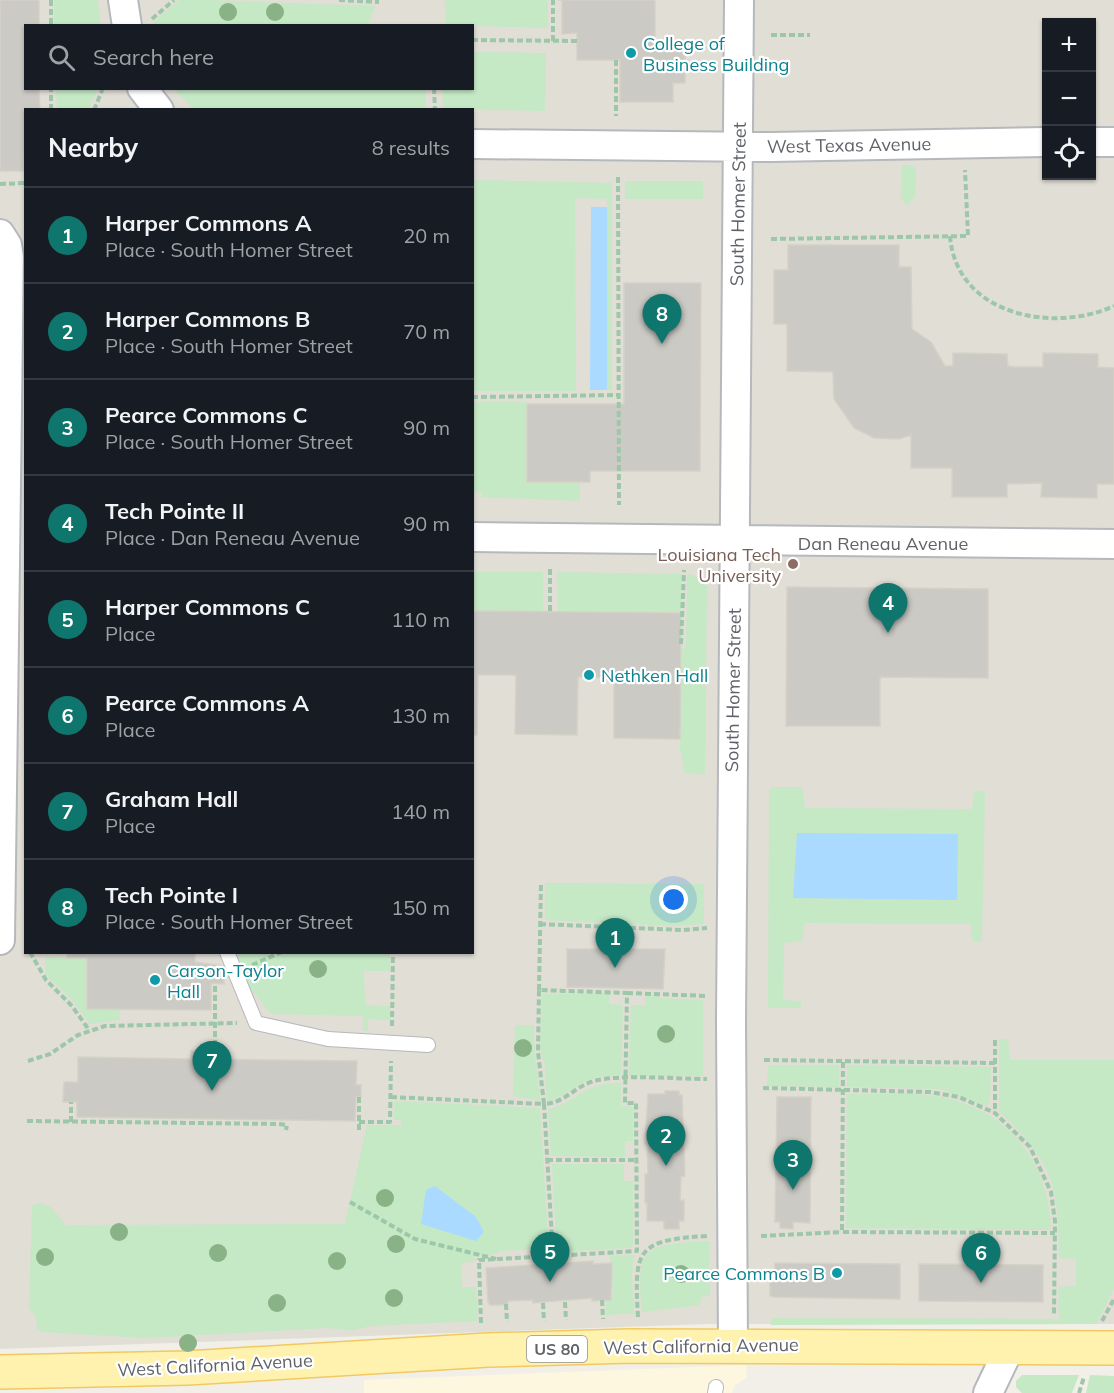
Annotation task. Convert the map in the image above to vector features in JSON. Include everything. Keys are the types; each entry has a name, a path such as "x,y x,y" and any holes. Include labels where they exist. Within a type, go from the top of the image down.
{"main road":[{"name":"West California Avenue","path":"0,1372 187,1368 488,1350 733,1344 1010,1347 1108,1335"}],"street":[{"path":"123,0 138,23"},
{"name":"South Homer Street","path":"733,1344 731,998 739,0"},
{"path":"144,90 157,108"},
{"name":"West Texas Avenue","path":"474,144 739,146 1042,142"},
{"path":"1096,142 1114,142"},
{"path":"0,234 7,245 9,257 10,533 0,940"},
{"name":"Dan Reneau Avenue","path":"474,537 734,542 1114,544"},
{"path":"988,1393 1010,1347"}],"lane":[{"path":"228,954 256,1023 328,1039 428,1045"}],"path":[{"path":"51,0 51,24"},
{"path":"138,23 174,0"},
{"path":"339,0 379,2"},
{"path":"553,0 553,41"},
{"path":"771,35 810,35"},
{"path":"474,40 577,41"},
{"path":"616,60 616,117"},
{"path":"51,90 51,108"},
{"path":"95,108 102,90"},
{"path":"434,90 435,108"},
{"path":"771,239 968,236 965,161"},
{"path":"618,177 619,505"},
{"path":"0,184 24,183"},
{"path":"950,236 954,261 966,280 974,289 1006,310 1032,318 1086,316 1114,306"},
{"path":"806,238 806,245"},
{"path":"474,397 618,395"},
{"path":"550,569 550,611"},
{"path":"681,644 684,570"},
{"path":"541,882 538,1052 542,1063 553,1257"},
{"path":"540,924 683,930 709,927"},
{"path":"31,954 46,980 72,1006 89,1030"},
{"path":"235,972 277,954"},
{"path":"205,1055 215,1054 215,984"},
{"path":"539,990 708,996"},
{"path":"627,993 625,1103 636,1103 637,1251 641,1255"},
{"path":"28,1061 50,1054 89,1030 116,1025 256,1023"},
{"path":"995,1040 995,1113"},
{"path":"764,1060 994,1063"},
{"path":"842,1232 843,1062"},
{"path":"391,1097 544,1104 566,1098 592,1081 707,1079"},
{"path":"763,1088 945,1094 995,1113 1022,1137 1036,1158 1051,1192 1055,1233 1054,1316"},
{"path":"359,1097 359,1131"},
{"path":"71,1102 71,1122"},
{"path":"27,1121 199,1121 279,1124 287,1125 286,1130"},
{"path":"547,1160 636,1160"},
{"path":"350,1203 415,1239 496,1259"},
{"path":"761,1236 842,1232 1055,1233"},
{"path":"638,1317 636,1276 641,1255 650,1246 670,1239 712,1236"},
{"path":"482,1324 479,1260 637,1251"},
{"path":"1108,1335 1114,1299"},
{"path":"602,1300 603,1318"},
{"path":"565,1302 566,1320"},
{"path":"543,1303 544,1322"},
{"path":"506,1304 507,1323"},
{"path":"1079,1393 1086,1372"}],"shaded area":[{"name":"Louisiana Tech University","path":"0,0 1114,0 1114,1324 707,1324 0,1349"},
{"path":"746,1365 747,1377 735,1385 732,1393 364,1393 364,1380"}],"green space":[{"path":"54,0 98,0 100,24 54,24"},
{"path":"179,0 375,6 368,24 153,23"},
{"path":"445,0 548,0 548,28 446,24"},
{"path":"474,52 546,53 545,111 443,108 442,90 474,90"},
{"path":"56,90 98,90 89,108 57,108"},
{"path":"174,90 426,90 425,108 193,108"},
{"path":"902,165 914,166 916,173 915,197 907,205 901,199"},
{"path":"474,180 612,183 612,391 607,390 607,199 575,198 576,391 474,391"},
{"path":"625,181 703,181 703,199 625,199"},
{"path":"474,402 527,402 527,482 580,482 580,501 482,497 482,493 475,492 474,494"},
{"path":"474,572 543,572 543,611 474,611"},
{"path":"557,572 681,574 681,613 558,611"},
{"path":"687,574 704,578 707,583 705,774 684,773 680,751 680,648 686,648"},
{"path":"802,787 805,808 972,809 974,792 982,790 985,795 982,942 972,941 971,924 804,923 802,941 784,943 783,1000 801,1001 801,1008 768,1008 769,789"},
{"path":"545,883 704,884 704,924 674,926 545,920"},
{"path":"237,954 390,954 390,971 364,971 365,1005 390,1006 390,1020 368,1019 368,1031 363,1031 363,1016 271,1014 250,988"},
{"path":"45,957 87,958 87,1009 120,1009 120,1020 90,1024 72,1000 45,974"},
{"path":"542,994 609,994 609,1004 623,1005 621,1075 596,1077 547,1102 545,1065 540,1049"},
{"path":"645,995 703,1000 703,1076 629,1076 631,1005 645,1005"},
{"path":"515,1025 534,1025 540,1100 513,1096"},
{"path":"1008,1039 1010,1060 1114,1060 1114,1289 1096,1324 771,1325 771,1318 1059,1319 1058,1287 1076,1286 1076,1259 1059,1258 1059,1232 1054,1193 1042,1161 1017,1129 999,1111 999,1040"},
{"path":"768,1065 839,1065 839,1087 767,1086"},
{"path":"847,1065 991,1067 990,1102 986,1106 940,1089 847,1087"},
{"path":"621,1083 621,1106 633,1107 633,1141 625,1141 625,1157 551,1156 548,1109 567,1102 588,1089"},
{"path":"847,1094 931,1095 958,1101 979,1109 997,1120 1026,1150 1036,1168 1044,1187 1051,1230 846,1228"},
{"path":"394,1101 540,1108 549,1252 540,1253 539,1249 498,1251 498,1254 476,1255 476,1261 461,1263 462,1287 476,1287 478,1321 370,1326 353,1330 326,1328 146,1338 42,1332 37,1329 36,1316 29,1309 32,1205 40,1203 51,1207 66,1225 345,1224 367,1125 401,1125 401,1120 394,1120"},
{"path":"552,1164 624,1164 624,1181 633,1181 633,1245 629,1248 557,1252"},
{"path":"709,1241 710,1296 701,1297 700,1305 642,1312 641,1273 643,1261 649,1252 671,1244"},
{"path":"634,1255 632,1275 634,1313 606,1315 606,1300 611,1300 613,1296 610,1256"},
{"path":"1022,1375 1079,1375 1072,1393 1022,1393 1016,1387 1016,1381"},
{"path":"1090,1375 1114,1376 1114,1393 1086,1393"}],"water":[{"path":"591,207 607,207 607,390 590,390"},
{"path":"797,833 958,834 957,900 793,898"},
{"path":"435,1186 476,1217 484,1232 476,1241 421,1224 426,1190"}],"building":[{"path":"0,0 39,0 39,24 24,24 24,90 39,90 40,108 24,108 24,171 0,171"},
{"name":"College of Business Building","path":"562,0 655,0 655,46 685,46 685,83 673,83 673,102 620,102 620,60 577,60 577,33 562,34"},
{"path":"788,245 899,245 899,267 911,267 912,329 931,342 945,366 953,366 953,353 1007,354 1008,366 1015,367 1043,367 1043,353 1098,354 1098,367 1114,368 1114,484 1097,484 1097,498 1041,497 1042,483 1007,484 1007,497 952,497 952,468 911,468 911,435 899,439 874,438 854,428 834,399 833,372 787,371 787,324 774,324 774,270 788,270"},
{"path":"624,283 701,283 700,471 590,471 590,482 527,482 527,404 624,404"},
{"path":"787,587 988,589 988,678 880,677 880,726 786,726"},
{"name":"Nethken Hall","path":"474,611 681,613 680,739 614,738 614,678 578,677 577,735 515,734 516,675 478,675 477,735 474,735"},
{"path":"567,949 665,949 663,989 567,987"},
{"name":"Carson-Taylor Hall","path":"67,954 195,954 195,962 224,966 224,984 211,983 211,1010 87,1009 87,958 67,958"},
{"path":"191,1051 205,1051 205,1059 357,1061 356,1085 361,1085 361,1097 356,1097 355,1121 77,1117 77,1102 63,1102 64,1082 78,1082 78,1057 191,1059"},
{"path":"665,1091 679,1091 679,1095 682,1095 685,1176 681,1177 680,1201 684,1200 684,1221 679,1221 679,1229 664,1229 664,1221 647,1221 647,1203 645,1203 645,1174 648,1174 647,1144 645,1144 648,1094 665,1094"},
{"path":"777,1097 811,1097 810,1223 793,1222 793,1229 780,1228 780,1222 775,1222"},
{"path":"593,1261 593,1264 612,1263 611,1300 592,1301 592,1298 533,1303 533,1300 508,1301 508,1304 500,1305 490,1305 488,1302 486,1268"},
{"name":"Pearce Commons B","path":"775,1263 900,1264 900,1299 770,1296 770,1282 774,1282"},
{"path":"919,1264 1043,1265 1043,1302 919,1301"}],"place":[{"name":"College of Business Building","path":"631,53"},
{"name":"Tech Pointe I","path":"662,344"},
{"name":"Louisiana Tech University","path":"793,564"},
{"name":"Tech Pointe II","path":"888,633"},
{"name":"Nethken Hall","path":"589,675"},
{"name":"Harper Commons A","path":"615,968"},
{"name":"Carson-Taylor Hall","path":"155,980"},
{"name":"Graham Hall","path":"212,1091"},
{"name":"Harper Commons B","path":"666,1166"},
{"name":"Pearce Commons C","path":"793,1190"},
{"name":"Pearce Commons B","path":"837,1273"},
{"name":"Harper Commons C","path":"550,1282"},
{"name":"Pearce Commons A","path":"981,1283"}]}
